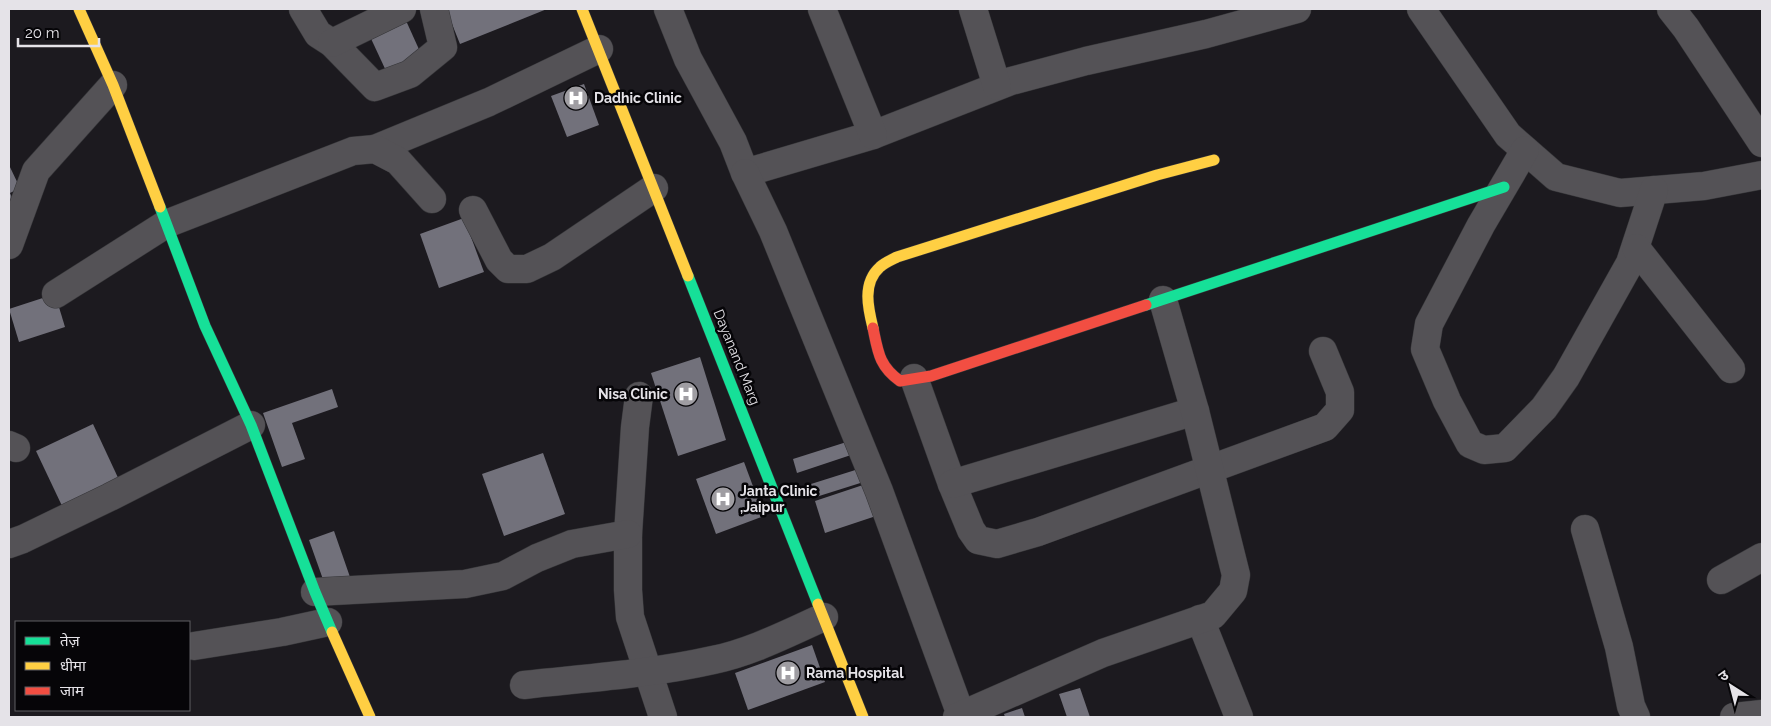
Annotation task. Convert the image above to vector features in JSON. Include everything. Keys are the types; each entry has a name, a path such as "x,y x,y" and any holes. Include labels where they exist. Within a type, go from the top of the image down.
{"street":[{"path":"80,9 113,86 204,326 251,425 315,592 370,717"},
{"path":"303,9 318,34 332,44 375,87 410,74 443,47 434,9"},
{"path":"332,44 402,9"},
{"name":"Dayanand Marg","path":"582,9 863,717"},
{"path":"668,9 688,59 732,142 773,230 879,491 959,716 1103,653 1213,615 1233,591 1236,575 1208,470 1195,411 1163,300"},
{"path":"822,9 874,135"},
{"path":"972,9 997,86"},
{"path":"745,173 874,135 1011,81 1206,34 1296,9"},
{"path":"1421,9 1508,135 1556,177 1620,193 1704,186 1762,175"},
{"path":"1671,9 1686,28 1762,143"},
{"path":"56,294 166,224 353,150 375,149 489,102 599,49"},
{"path":"9,245 36,172 113,86"},
{"path":"375,149 398,161 432,199"},
{"path":"1525,150 1481,226 1429,324 1425,349 1447,402 1470,444 1484,450 1505,448 1544,408 1566,377 1630,263 1654,190"},
{"path":"1214,160 1156,175 897,256 880,267 871,278 867,302 879,358 889,373 900,381 931,376 1504,187"},
{"path":"473,210 498,260 508,269 527,269 552,257 654,188"},
{"path":"1636,248 1731,369"},
{"path":"914,378 952,484 971,530 978,540 998,544 1038,532 1325,427 1340,410 1340,392 1323,351"},
{"path":"639,396 635,427 628,534 630,617 663,717"},
{"path":"952,484 1195,411"},
{"path":"9,544 110,498 251,425"},
{"path":"1585,529 1619,647 1631,706 1636,717"},
{"path":"315,592 465,584 503,576 537,558 572,544 628,534"},
{"path":"1721,580 1762,557"},
{"path":"524,685 648,671 715,660 763,645 824,617"},
{"path":"1200,620 1239,717"},
{"path":"194,646 282,632 328,622"},
{"path":"1734,717 1762,714"}],"building":[{"path":"446,9 547,9 460,44"},
{"path":"403,14 422,56 387,73 367,30"},
{"path":"584,84 599,125 567,137 551,96"},
{"path":"9,165 20,188 10,193 18,211 9,215"},
{"path":"464,218 484,272 439,288 420,234"},
{"path":"55,294 65,327 19,342 9,309"},
{"path":"700,357 726,440 678,456 651,373"},
{"path":"332,389 338,407 292,423 305,459 282,467 263,413"},
{"path":"93,424 120,482 63,508 36,451"},
{"path":"856,439 860,452 797,473 793,459"},
{"path":"543,453 565,514 504,536 482,474"},
{"path":"744,462 764,516 716,534 696,479"},
{"path":"868,466 873,479 816,497 811,484"},
{"path":"872,482 882,514 825,533 815,501"},
{"path":"334,531 350,577 325,585 309,540"},
{"path":"812,645 825,682 748,710 735,673"},
{"path":"1080,688 1090,717 1067,717 1059,694"},
{"path":"1022,708 1025,717 1005,717 1004,714"}],"traffic: fast":[{"path":"1146,305 1504,187"},
{"path":"160,207 205,326 251,425 332,632"},
{"path":"688,276 818,604"}],"traffic: slow":[{"path":"79,9 113,85 160,207"},
{"path":"582,9 688,276"},
{"path":"873,328 868,304 871,280 874,273 892,259 1157,175 1214,160"},
{"path":"818,604 863,717"},
{"path":"332,632 370,717"}],"traffic: jam":[{"path":"873,328 878,351 884,364 900,381 931,376 1146,305"}],"place":[{"name":"Dadhic Clinic","path":"576,98"},
{"name":"Nisa Clinic","path":"686,394"},
{"name":"Janta Clinic ,Jaipur","path":"723,499"},
{"name":"Rama Hospital","path":"788,673"}]}
